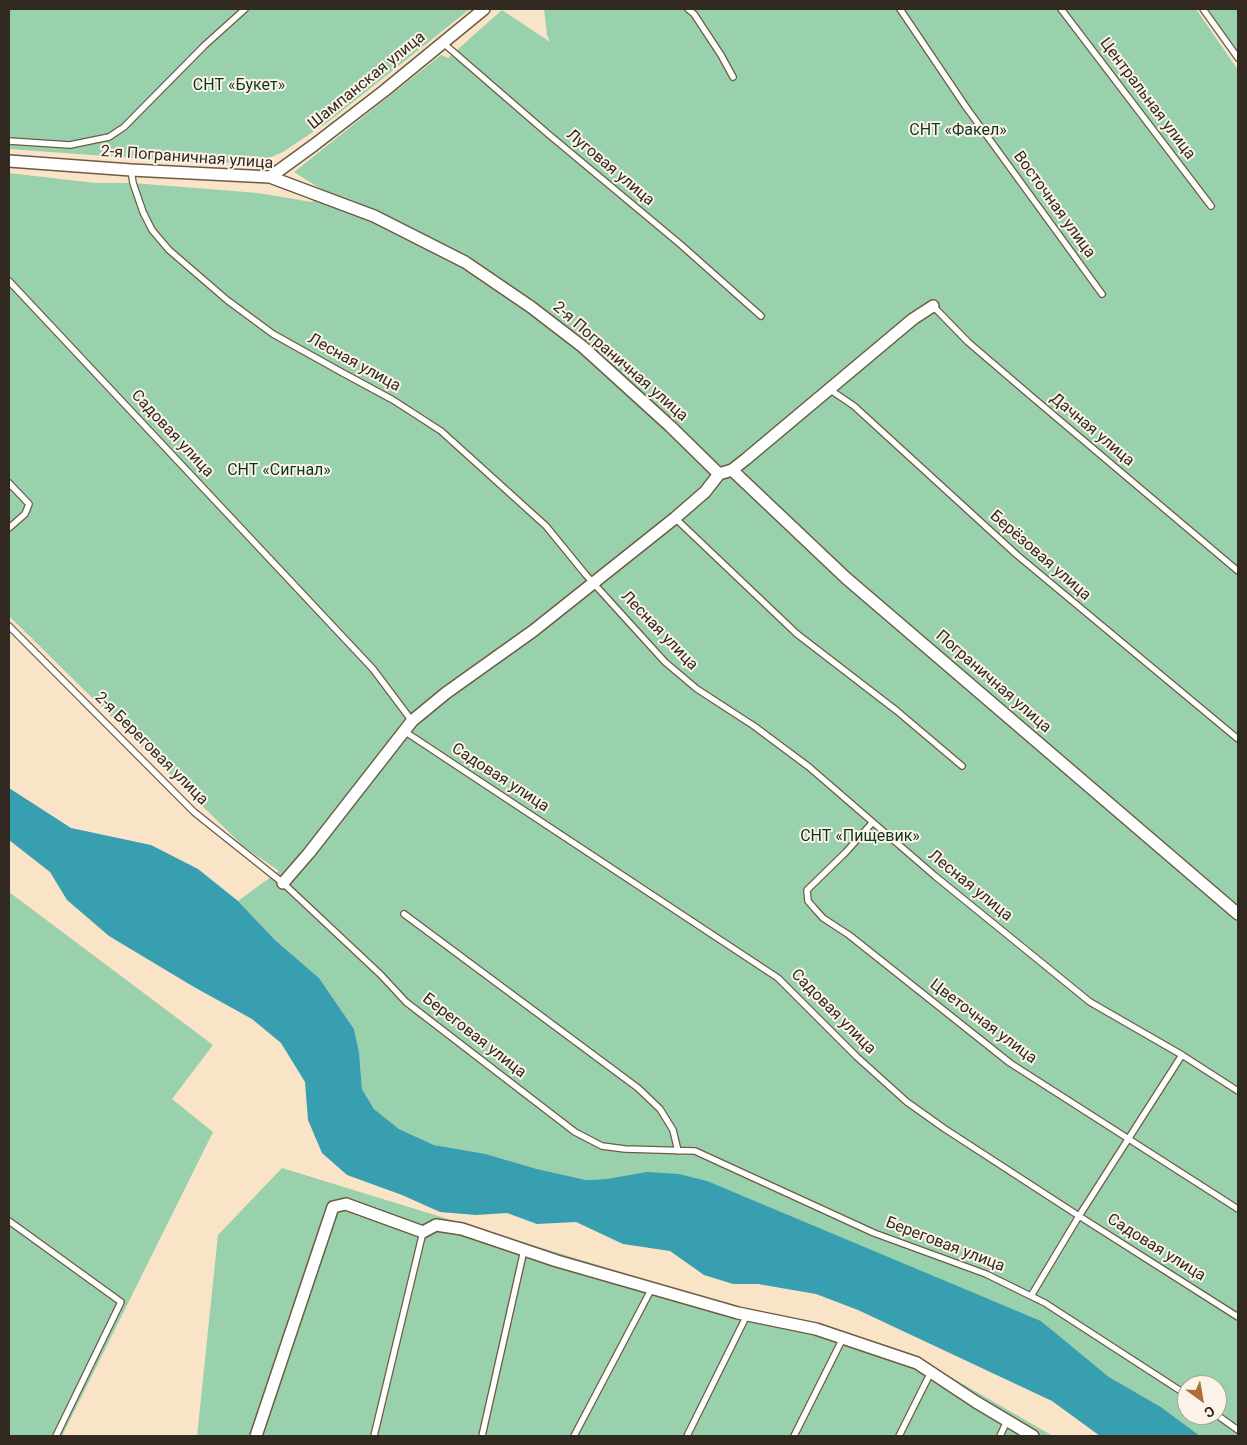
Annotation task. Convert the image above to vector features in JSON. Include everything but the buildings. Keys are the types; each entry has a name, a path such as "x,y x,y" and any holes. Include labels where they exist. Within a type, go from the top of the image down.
{"street":[{"name":"Шампанская улица","path":"270,177 384,91 484,9"},
{"name":"2-я Пограничная улица","path":"9,161 131,170 270,177 374,216 465,262 532,307 583,347 670,426 719,474"},
{"path":"283,883 309,853 412,721 446,693 533,631 675,518 705,492 719,474 732,470 913,319 933,306"},
{"name":"Пограничная улица","path":"732,470 846,578 1238,914"},
{"path":"256,1436 333,1207 346,1204 423,1232 436,1225 462,1229 524,1250 747,1315 816,1329 918,1363 1033,1436"}],"lane":[{"path":"9,141 70,146 109,137 124,127 205,45 246,9"},
{"path":"688,9 694,14 721,55 732,77"},
{"name":"Восточная улица","path":"900,9 966,107 1102,294"},
{"name":"Центральная улица","path":"1061,9 1211,206"},
{"path":"1203,9 1238,58"},
{"name":"Луговая улица","path":"442,42 546,133 680,244 761,316"},
{"name":"Лесная улица","path":"131,170 133,183 143,212 152,230 169,250 227,300 273,334 393,400 441,431 546,526 593,582 665,662 697,689 754,726 809,767 872,822 1090,1002 1238,1091"},
{"name":"Садовая улица","path":"9,281 373,669 412,721"},
{"name":"Дачная улица","path":"933,306 968,342 1238,570"},
{"name":"Берёзовая улица","path":"829,389 854,406 1017,555 1238,739"},
{"path":"9,483 28,504 25,514 9,528"},
{"path":"675,518 798,634 897,711 962,766"},
{"name":"2-я Береговая улица","path":"9,626 194,812 283,883"},
{"name":"Садовая улица","path":"404,731 778,978 857,1057 907,1102 945,1129 1238,1317"},
{"name":"Цветочная улица","path":"872,822 846,852 807,890 808,900 823,918 849,935 1010,1063 1238,1209"},
{"name":"Береговая улица","path":"283,883 381,975 406,1002 575,1132 602,1146 625,1149 695,1151 874,1233 986,1274 1045,1303 1177,1388"},
{"path":"404,914 638,1088 660,1109 673,1130 678,1151"},
{"path":"1031,1296 1079,1216 1182,1056"},
{"path":"9,1221 121,1302 56,1436"},
{"path":"374,1436 423,1232"},
{"path":"482,1436 524,1250"},
{"path":"574,1436 652,1288"},
{"path":"687,1436 747,1315"},
{"path":"794,1436 843,1338"},
{"path":"899,1436 931,1372"},
{"path":"1000,1436 1008,1421"},
{"path":"1227,1422 1238,1430"}],"green space":[{"name":"СНТ «Букет»","path":"9,9 470,9 328,122 283,152 257,163 188,162 9,149"},
{"path":"544,9 1196,9 1238,70 1238,1436 1200,1436 1185,1425 1227,1425 1227,1375 1177,1375 1177,1419 1161,1407 1109,1377 1041,1321 815,1227 607,1179 586,1180 537,1169 486,1154 434,1145 399,1129 374,1109 362,1089 359,1052 354,1029 319,978 275,940 238,901 279,871 243,846 9,616 9,173 95,183 133,183 258,193 312,202 321,189 294,172 441,55 448,58 502,10 550,42 547,35"},
{"path":"1208,9 1238,9 1238,53"},
{"path":"9,892 213,1045 172,1099 213,1132 62,1436 9,1436"},
{"path":"282,1168 721,1303 909,1353 1053,1436 197,1436 218,1235"}],"water":[{"path":"9,788 71,828 151,845 198,869 238,901 275,940 319,978 354,1029 359,1052 362,1089 374,1109 399,1129 434,1145 486,1154 537,1169 586,1180 607,1179 647,1172 679,1174 707,1181 1041,1321 1109,1377 1161,1407 1177,1419 1177,1425 1185,1425 1200,1436 1100,1436 1052,1401 858,1310 816,1294 758,1284 733,1284 704,1275 670,1251 623,1244 576,1222 537,1224 507,1213 476,1215 440,1212 402,1195 347,1175 322,1153 308,1120 305,1082 281,1043 252,1019 109,936 67,900 50,872 9,840"}],"park label":[{"name":"СНТ «Факел»","path":"958,131"},
{"name":"СНТ «Сигнал»","path":"279,471"},
{"name":"СНТ «Пищевик»","path":"860,837"}]}
